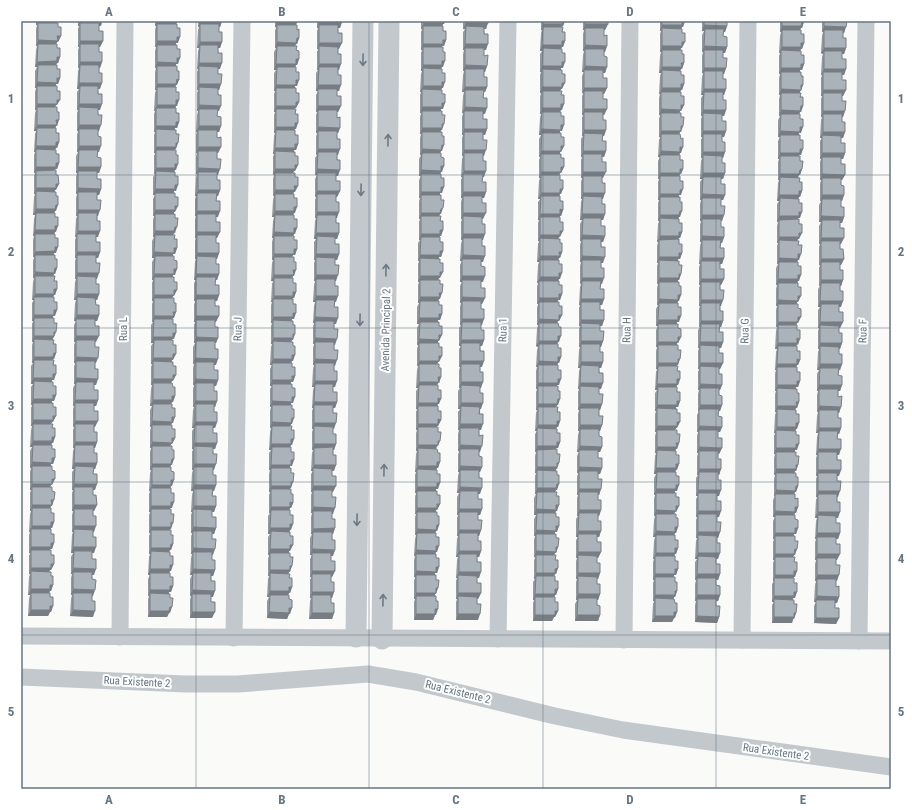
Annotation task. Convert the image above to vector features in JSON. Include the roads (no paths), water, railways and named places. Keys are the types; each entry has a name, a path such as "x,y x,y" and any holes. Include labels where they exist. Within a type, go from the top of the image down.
{"street":[{"name":"Rua L","path":"120,637 125,21"},
{"name":"Rua J","path":"234,638 242,21"},
{"path":"356,637 363,21"},
{"name":"Avenida Principal 2","path":"382,638 389,21"},
{"name":"Rua 1","path":"498,639 508,21"},
{"name":"Rua H","path":"624,640 630,21"},
{"name":"Rua G","path":"742,640 748,21"},
{"name":"Rua F","path":"859,641 866,21"},
{"path":"21,636 891,641"},
{"name":"Rua Existente 2","path":"21,677 186,684 238,684 368,674 416,682 555,716 623,730 891,767"}]}
